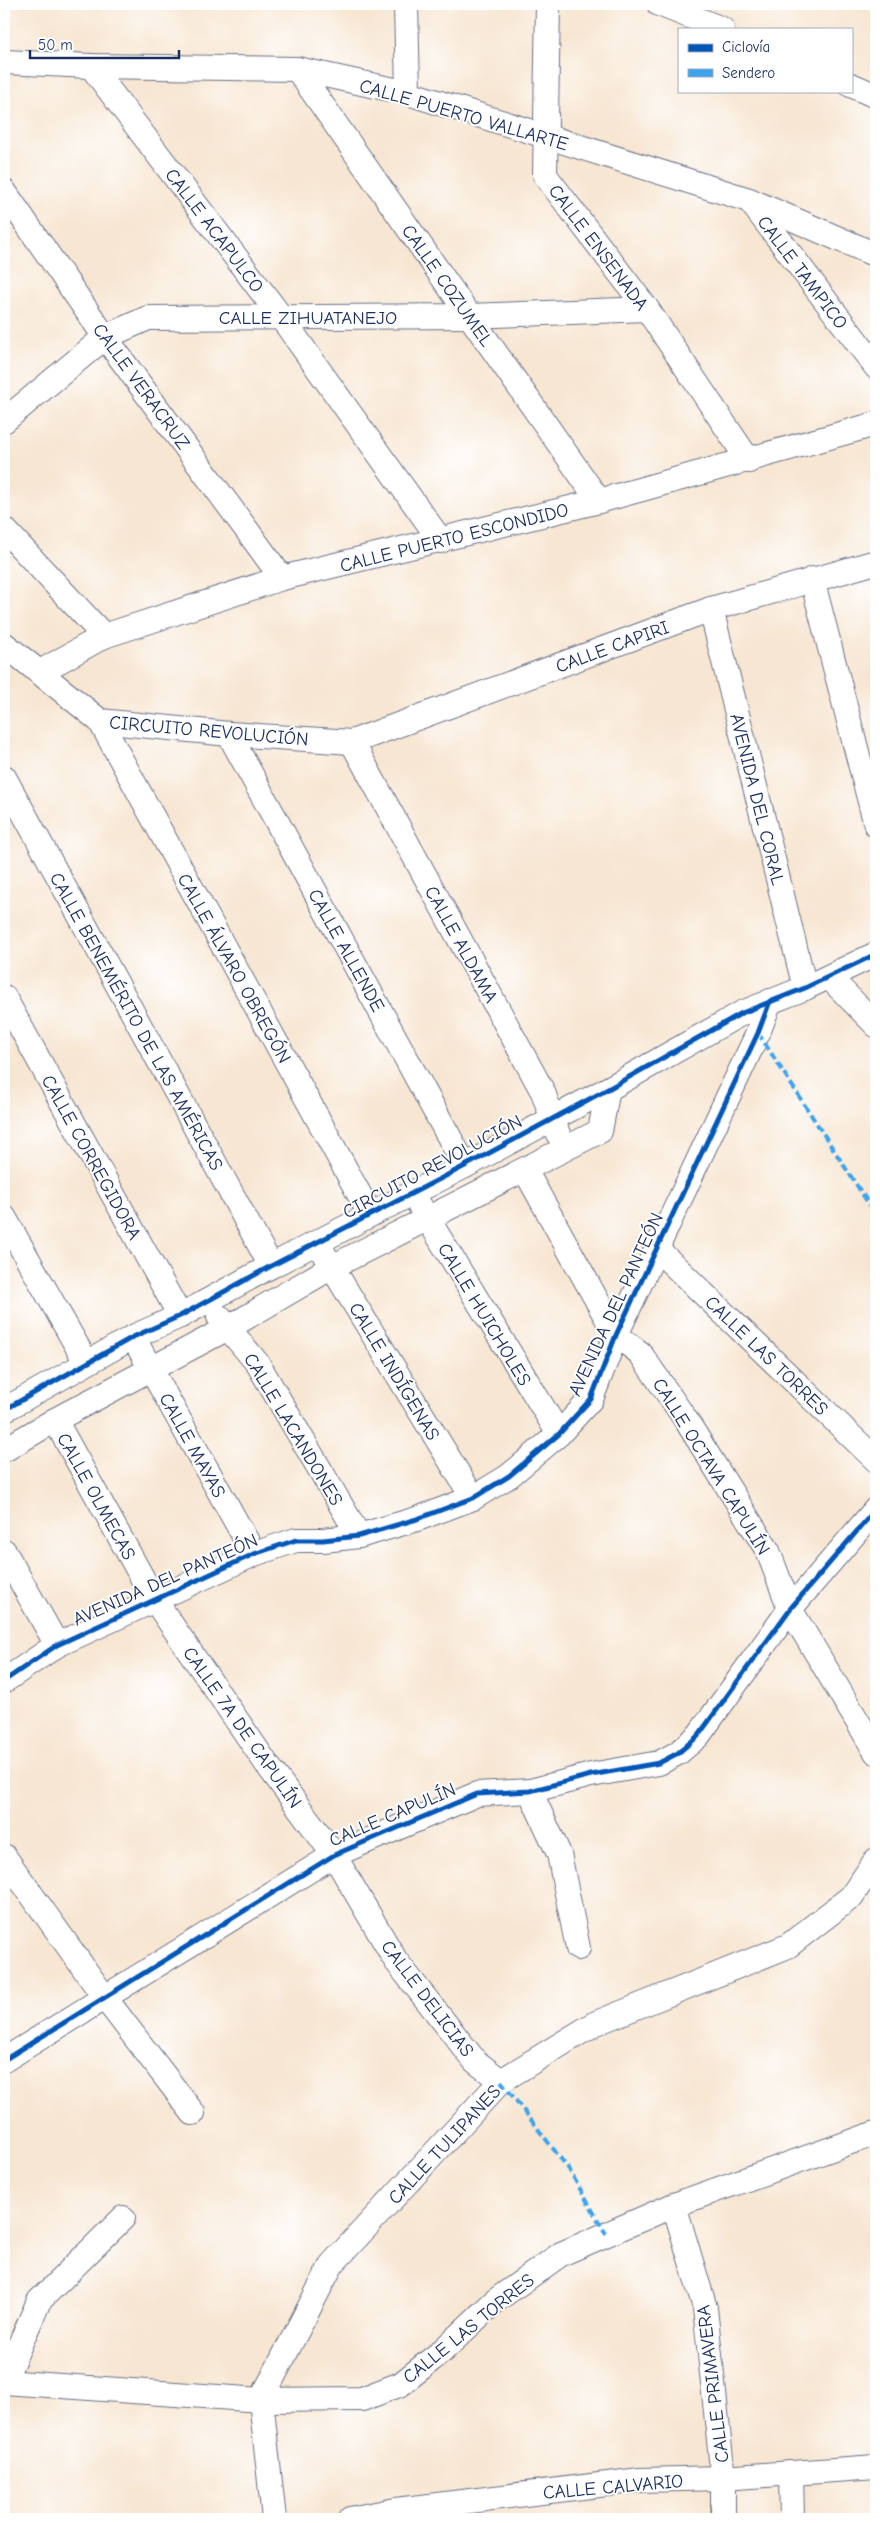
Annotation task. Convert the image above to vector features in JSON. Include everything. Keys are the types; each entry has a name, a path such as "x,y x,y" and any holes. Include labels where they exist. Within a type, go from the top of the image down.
{"street":[{"path":"406,4 408,94"},
{"name":"CALLE ENSENADA","path":"548,4 544,136 546,175 647,309 749,461"},
{"path":"659,4 685,9 720,28"},
{"name":"CALLE PUERTO VALLARTE","path":"4,62 91,66 297,69 408,94 749,200 876,255"},
{"name":"CALLE ACAPULCO","path":"91,66 281,317 441,540"},
{"name":"CALLE COZUMEL","path":"297,69 599,501"},
{"path":"852,85 876,96"},
{"name":"CALLE VERACRUZ","path":"4,191 105,336 282,578"},
{"name":"CALLE TAMPICO","path":"749,200 876,367"},
{"name":"CALLE ZIHUATANEJO","path":"4,421 105,336 148,318 469,316 647,309"},
{"name":"CALLE PUERTO ESCONDIDO","path":"40,672 104,636 282,578 599,501 749,461 876,424"},
{"path":"4,529 104,636"},
{"name":"CALLE CAPIRI","path":"352,742 711,609 876,562"},
{"path":"812,579 876,825"},
{"name":"AVENIDA DEL CORAL","path":"711,609 805,988"},
{"name":"CIRCUITO REVOLUCIÓN","path":"4,644 100,721 228,734 352,742"},
{"name":"CALLE ÁLVARO OBREGÓN","path":"100,721 370,1214"},
{"name":"CALLE ALLENDE","path":"228,734 465,1166"},
{"name":"CALLE ALDAMA","path":"352,742 543,1092 551,1119 564,1149"},
{"name":"CALLE BENEMÉRITO DE LAS AMÉRICAS","path":"4,777 271,1266"},
{"name":"CIRCUITO REVOLUCIÓN","path":"4,1410 133,1337 180,1316 370,1214 413,1194 608,1089 742,1013 805,988 876,954"},
{"path":"829,977 876,1025"},
{"name":"CALLE CORREGIDORA","path":"4,997 180,1316"},
{"name":"AVENIDA DEL PANTEÓN","path":"4,1681 57,1645 254,1554 296,1540 323,1540 359,1536 417,1519 473,1498 509,1476 559,1434 591,1399 616,1335 758,1033 770,1001"},
{"path":"4,1450 150,1368 228,1328 332,1267 600,1131 608,1089"},
{"path":"525,1170 616,1335"},
{"name":"CALLE HUICHOLES","path":"413,1194 559,1434"},
{"path":"4,1217 86,1362"},
{"name":"CALLE INDÍGENAS","path":"319,1243 473,1498"},
{"name":"CALLE LAS TORRES","path":"657,1249 876,1460"},
{"name":"CALLE LACANDONES","path":"207,1302 258,1364 359,1536"},
{"name":"CALLE OCTAVA CAPULÍN","path":"616,1335 640,1353 686,1420 768,1551 790,1609 876,1752"},
{"name":"CALLE MAYAS","path":"133,1337 254,1554"},
{"name":"CALLE OLMECAS","path":"55,1420 154,1599"},
{"name":"CALLE CAPULÍN","path":"4,2060 334,1855 477,1794 530,1790 591,1775 658,1763 678,1753 698,1736 790,1609 876,1509"},
{"path":"4,1551 57,1645"},
{"name":"CALLE 7A DE CAPULÍN","path":"154,1599 266,1763 334,1855"},
{"path":"530,1790 559,1854 578,1948"},
{"name":"CALLE DELICIAS","path":"334,1855 396,1961 475,2061 501,2081"},
{"path":"4,1856 105,1998 193,2113"},
{"name":"CALLE TULIPANES","path":"261,2400 332,2264 501,2081 594,2024 788,1946 851,1897 876,1860"},
{"name":"CALLE LAS TORRES","path":"4,2381 261,2400 362,2399 401,2384 441,2352 495,2301 562,2254 674,2205 876,2133"},
{"name":"CALLE PRIMAVERA","path":"674,2205 706,2308 723,2478 723,2519"},
{"path":"4,2381 38,2301 123,2218"},
{"path":"261,2400 274,2519"},
{"name":"CALLE CALVARIO","path":"350,2519 405,2509 640,2480 723,2478 876,2467"},
{"path":"791,2473 792,2519"}],"marked path":[{"path":"758,1033 876,1215"},
{"path":"501,2081 568,2168 606,2234"}],"cycle path":[{"path":"4,1410 133,1337 180,1316 271,1266 465,1166 608,1089 742,1013 805,988 876,954"},
{"path":"4,1681 57,1645 254,1554 296,1540 323,1540 359,1536 417,1519 473,1498 509,1476 559,1434 591,1399 616,1335 758,1033 770,1001"},
{"path":"4,2060 334,1855 477,1794 530,1791 591,1775 659,1763 678,1753 698,1736 790,1609 876,1509"}]}
